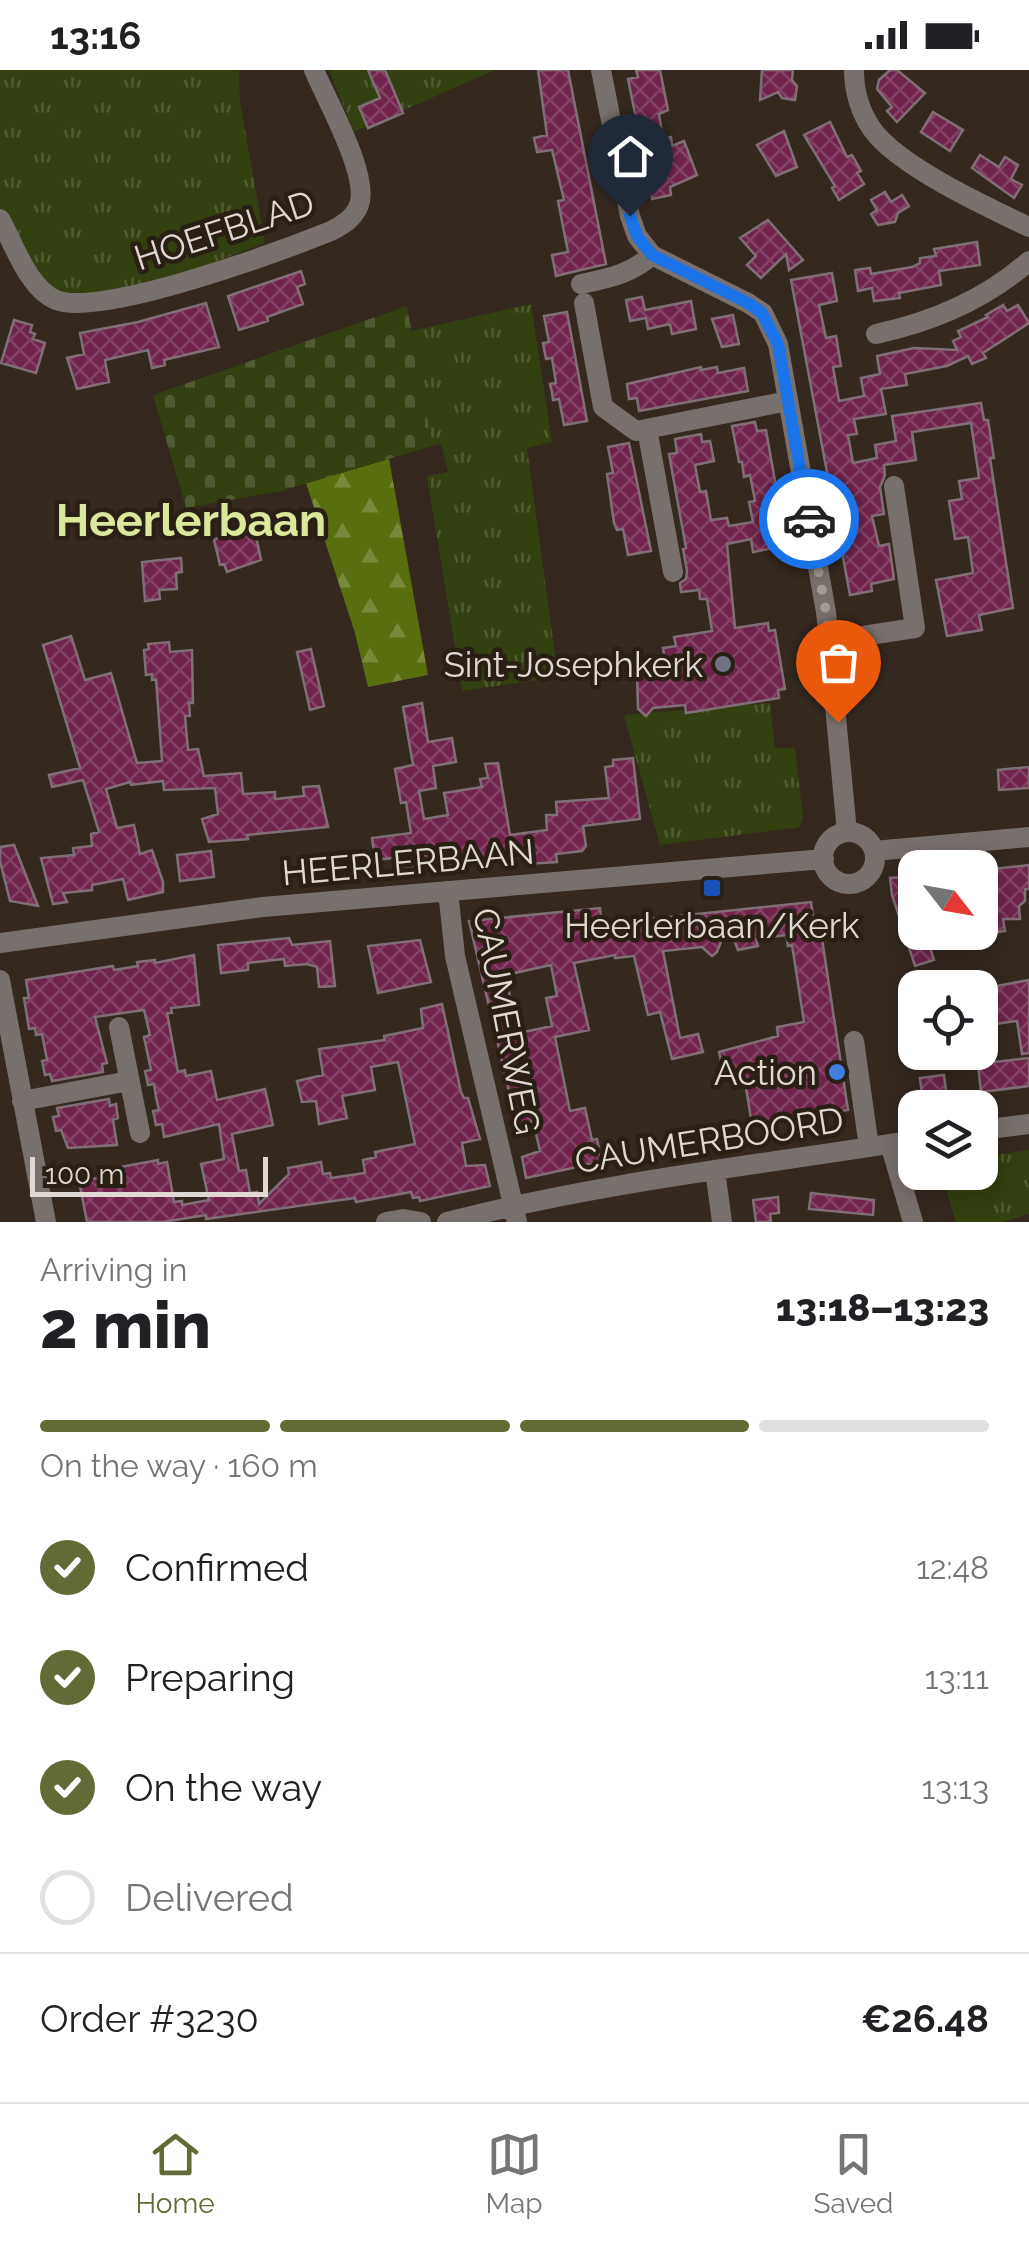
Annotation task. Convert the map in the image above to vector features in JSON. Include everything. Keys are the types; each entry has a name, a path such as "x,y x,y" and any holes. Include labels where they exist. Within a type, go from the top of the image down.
{"street":[{"name":"HOEFBLAD","path":"0,218 40,288 57,300 87,305 220,271 331,231 343,225 358,208 360,180 314,70"},
{"path":"601,70 637,236 652,255 762,313 778,344 830,641 847,832"},
{"path":"854,70 864,115 885,143 972,199 1029,227"},
{"path":"652,255 638,268 582,294 604,407 636,431 788,401"},
{"path":"876,334 924,322 964,305 1029,261"},
{"path":"648,429 673,572"},
{"path":"830,641 915,628 894,486"},
{"path":"847,832 864,837 874,851 869,875 852,884 835,879 827,870 824,859 828,844 847,832"},
{"path":"874,851 1029,837"},
{"name":"HEERLERBAAN","path":"0,942 263,907 824,859"},
{"name":"CAUMERWEG","path":"448,890 455,956 515,1214"},
{"path":"0,980 46,1222"},
{"path":"119,1027 140,1133"},
{"path":"854,1041 880,1146 913,1222"},
{"path":"22,1101 129,1081"},
{"path":"998,1128 1029,1124"},
{"name":"CAUMERBOORD","path":"447,1222 515,1214 715,1170 898,1143"},
{"path":"715,1170 722,1222"},
{"path":"386,1222 403,1218 421,1222"}],"green space":[{"path":"0,70 239,70 240,102 265,243 178,276 79,298 49,287 0,212"},
{"path":"329,70 495,70 354,132"},
{"path":"531,304 552,442 527,448 558,677 462,691 427,476 448,472 441,444 432,446 411,331"},
{"path":"407,306 432,446 281,491 186,508 153,395"},
{"path":"389,459 428,675 368,687 355,633 306,483"},
{"path":"770,703 775,748 795,748 803,817 800,827 660,845 624,715"},
{"path":"1029,1150 1029,1214 1002,1222 956,1222 946,1190 998,1190 998,1154"}],"building":[{"path":"368,70 385,70 403,113 368,128 359,107 380,98"},
{"path":"538,70 568,70 606,264 556,276 552,255 568,252 558,201 564,200 552,150 537,152 534,138 547,135"},
{"path":"636,70 660,70 668,110 659,114 663,139 671,137 672,146 684,141 697,175 670,187 671,195 652,199 628,79 638,77"},
{"path":"762,70 793,70 795,100 782,98 778,92 760,100"},
{"path":"890,70 897,70 925,93 897,122 887,111 892,107 877,89 879,80"},
{"path":"933,112 963,130 950,151 921,132"},
{"path":"830,122 847,157 852,155 861,171 857,173 864,184 839,200 832,188 835,186 804,135"},
{"path":"784,131 797,167 776,176 757,145"},
{"path":"980,155 999,167 1005,157 1018,165 1011,179 1022,185 1014,198 972,168"},
{"path":"885,192 891,202 902,195 909,206 898,213 895,222 878,225 871,214 877,210 871,200"},
{"path":"768,220 803,260 789,270 786,254 761,278 747,265 756,256 740,238"},
{"path":"977,242 980,265 939,271 941,285 899,293 900,298 874,301 872,288 858,291 855,270 870,268 871,274 912,267 920,263 920,258 936,256 934,249"},
{"path":"301,271 305,284 297,287 303,304 239,330 228,296"},
{"path":"832,273 837,301 819,305 826,338 836,336 841,366 833,367 839,401 864,396 861,378 880,374 877,356 914,348 957,350 953,341 961,337 958,331 1003,305 1007,311 1018,305 1029,323 983,353 986,358 972,364 968,356 947,366 905,374 907,385 881,389 886,414 854,419 857,434 848,435 853,463 877,458 875,445 896,441 892,416 981,403 994,458 990,458 1013,608 979,615 982,630 947,636 936,580 973,573 968,537 955,539 949,501 962,499 959,481 979,478 971,423 912,432 916,460 884,465 880,487 884,514 872,516 879,546 889,544 894,579 871,584 872,591 850,595 791,280"},
{"path":"642,297 645,310 691,301 696,329 672,334 670,324 648,329 646,318 630,321 626,300"},
{"path":"206,303 219,347 164,360 165,365 152,368 148,350 105,360 109,382 77,389 67,358 84,354 80,333"},
{"path":"567,312 587,421 564,425 559,399 553,400 550,384 556,383 552,358 546,359 543,343 549,342 544,316"},
{"path":"733,315 739,344 722,347 712,319"},
{"path":"14,320 32,325 33,339 45,343 36,373 1,363"},
{"path":"717,367 718,373 744,368 748,391 639,411 637,398 629,399 627,384"},
{"path":"755,422 757,431 766,430 784,532 777,533 779,547 753,552 751,539 727,544 735,628 768,623 769,631 775,630 785,689 778,690 779,698 686,713 685,705 653,708 646,716 638,709 637,672 666,670 663,648 676,646 674,637 712,631 707,599 700,599 699,590 681,592 680,583 686,579 687,571 683,549 686,548 669,454 677,453 675,439 701,434 702,442 710,441 714,461 695,465 700,492 706,491 711,520 727,518 729,526 753,522 749,502 755,501 750,475 744,477 732,426"},
{"path":"629,443 651,551 628,555 623,529 617,530 614,523 607,474 613,473 608,447"},
{"path":"240,527 242,531 254,527 261,560 227,572 224,564 220,565 214,540"},
{"path":"181,558 182,572 176,573 177,589 159,590 160,599 145,601 142,562"},
{"path":"71,636 85,680 111,673 137,763 162,761 156,679 152,680 152,674 146,675 144,650 149,649 148,644 169,642 170,652 192,650 193,703 189,703 190,716 185,716 188,750 198,749 204,776 241,773 243,794 275,792 275,799 304,796 303,787 319,786 328,827 209,842 202,819 218,814 215,788 164,790 163,781 131,785 130,782 106,789 117,828 134,825 140,854 152,850 163,892 128,900 123,879 92,885 92,890 63,893 67,902 53,904 41,858 74,855 73,848 92,846 91,834 99,832 83,780 52,787 49,775 80,768 43,645"},
{"path":"311,649 324,706 310,710 297,652"},
{"path":"422,703 428,742 452,738 456,762 433,766 436,788 419,791 424,819 448,815 444,793 482,787 480,779 488,778 485,764 498,763 510,835 547,830 546,815 557,815 556,802 609,798 605,767 613,766 613,760 633,758 640,819 583,826 586,846 582,851 556,854 557,862 527,864 526,857 403,868 402,857 375,860 372,838 411,833 395,769 413,765 403,707"},
{"path":"1029,767 1029,788 999,790 998,770"},
{"path":"14,845 38,906 10,901 0,847"},
{"path":"211,851 214,877 180,881 177,855"},
{"path":"1029,865 1029,889 1025,889 1025,901 1019,906 1020,919 1003,919 1005,931 998,932 998,868"},
{"path":"898,877 898,914 892,895 890,878"},
{"path":"811,902 816,940 822,939 848,1110 752,1125 744,1075 732,1077 729,1063 722,1065 719,1052 778,1036 777,1027 804,1022 792,945 788,946 786,935 756,939 758,946 738,950 728,924 712,956 702,947 663,951 680,1038 698,1034 703,1052 672,1059 660,1012 648,1015 634,956 615,955 574,963 589,1030 555,1037 570,1111 585,1108 601,1159 526,1178 522,1157 540,1151 533,1121 517,1125 469,921 600,908 602,924","holes":["551,965 557,996 546,998 552,1026 519,1033 505,975"]},
{"path":"289,938 292,945 330,941 335,986 319,987 317,967 285,966 284,959 248,963 248,970 221,973 218,945"},
{"path":"420,940 431,982 378,993 368,946"},
{"path":"910,950 931,950 934,960 915,966"},
{"path":"194,955 199,1005 171,1008 172,1013 167,1013 178,1072 185,1070 186,1076 211,1071 217,1100 265,1089 273,1125 232,1134 239,1171 246,1170 250,1193 257,1192 259,1204 289,1174 288,1168 321,1162 323,1174 330,1173 331,1178 365,1173 363,1160 376,1157 375,1152 415,1144 398,1062 371,1067 375,1090 342,1096 347,1118 319,1124 316,1101 302,1102 297,1081 323,1075 319,1049 385,1040 384,1036 423,1028 421,1009 442,1004 461,1092 468,1098 480,1139 462,1143 466,1166 485,1165 490,1186 420,1201 411,1192 206,1219 206,1215 163,1222 87,1222 79,1181 111,1176 110,1169 158,1160 158,1164 167,1162 174,1202 182,1201 182,1205 209,1200 201,1164 224,1159 219,1124 164,1137 162,1124 156,1125 153,1111 159,1110 154,1084 148,1085 145,1071 151,1070 144,1037 150,1035 144,1010 95,1017 107,1063 102,1064 103,1072 52,1081 50,1074 45,1075 42,1061 47,1060 42,1034 36,1035 35,1028 29,1029 24,998 29,998 26,980 113,966 114,970 138,966 137,962 155,963"},
{"path":"1029,980 1029,1053 1022,1054 1017,1021 998,1024 998,986"},
{"path":"1029,1058 1029,1086 981,1090 979,1070 998,1070 998,1062"},
{"path":"944,1075 946,1090 922,1090 920,1078"},
{"path":"109,1099 110,1106 116,1104 118,1118 113,1120 117,1145 68,1148 61,1130 56,1131 53,1117 59,1116 57,1108"},
{"path":"811,1193 874,1200 873,1215 809,1209"},
{"path":"778,1197 779,1213 770,1214 771,1222 756,1222 753,1200"}],"way so far":[{"path":"809,519 826,612 838,722"}],"place":[{"name":"Sint-Josephkerk","path":"723,664"},
{"name":"Heerlerbaan/Kerk","path":"712,888"},
{"name":"Action","path":"837,1072"}],"district":[{"name":"Heerlerbaan","path":"191,520"}],"route":[{"path":"630,216 637,236 652,255 748,303 768,322 778,344 809,519"}]}
